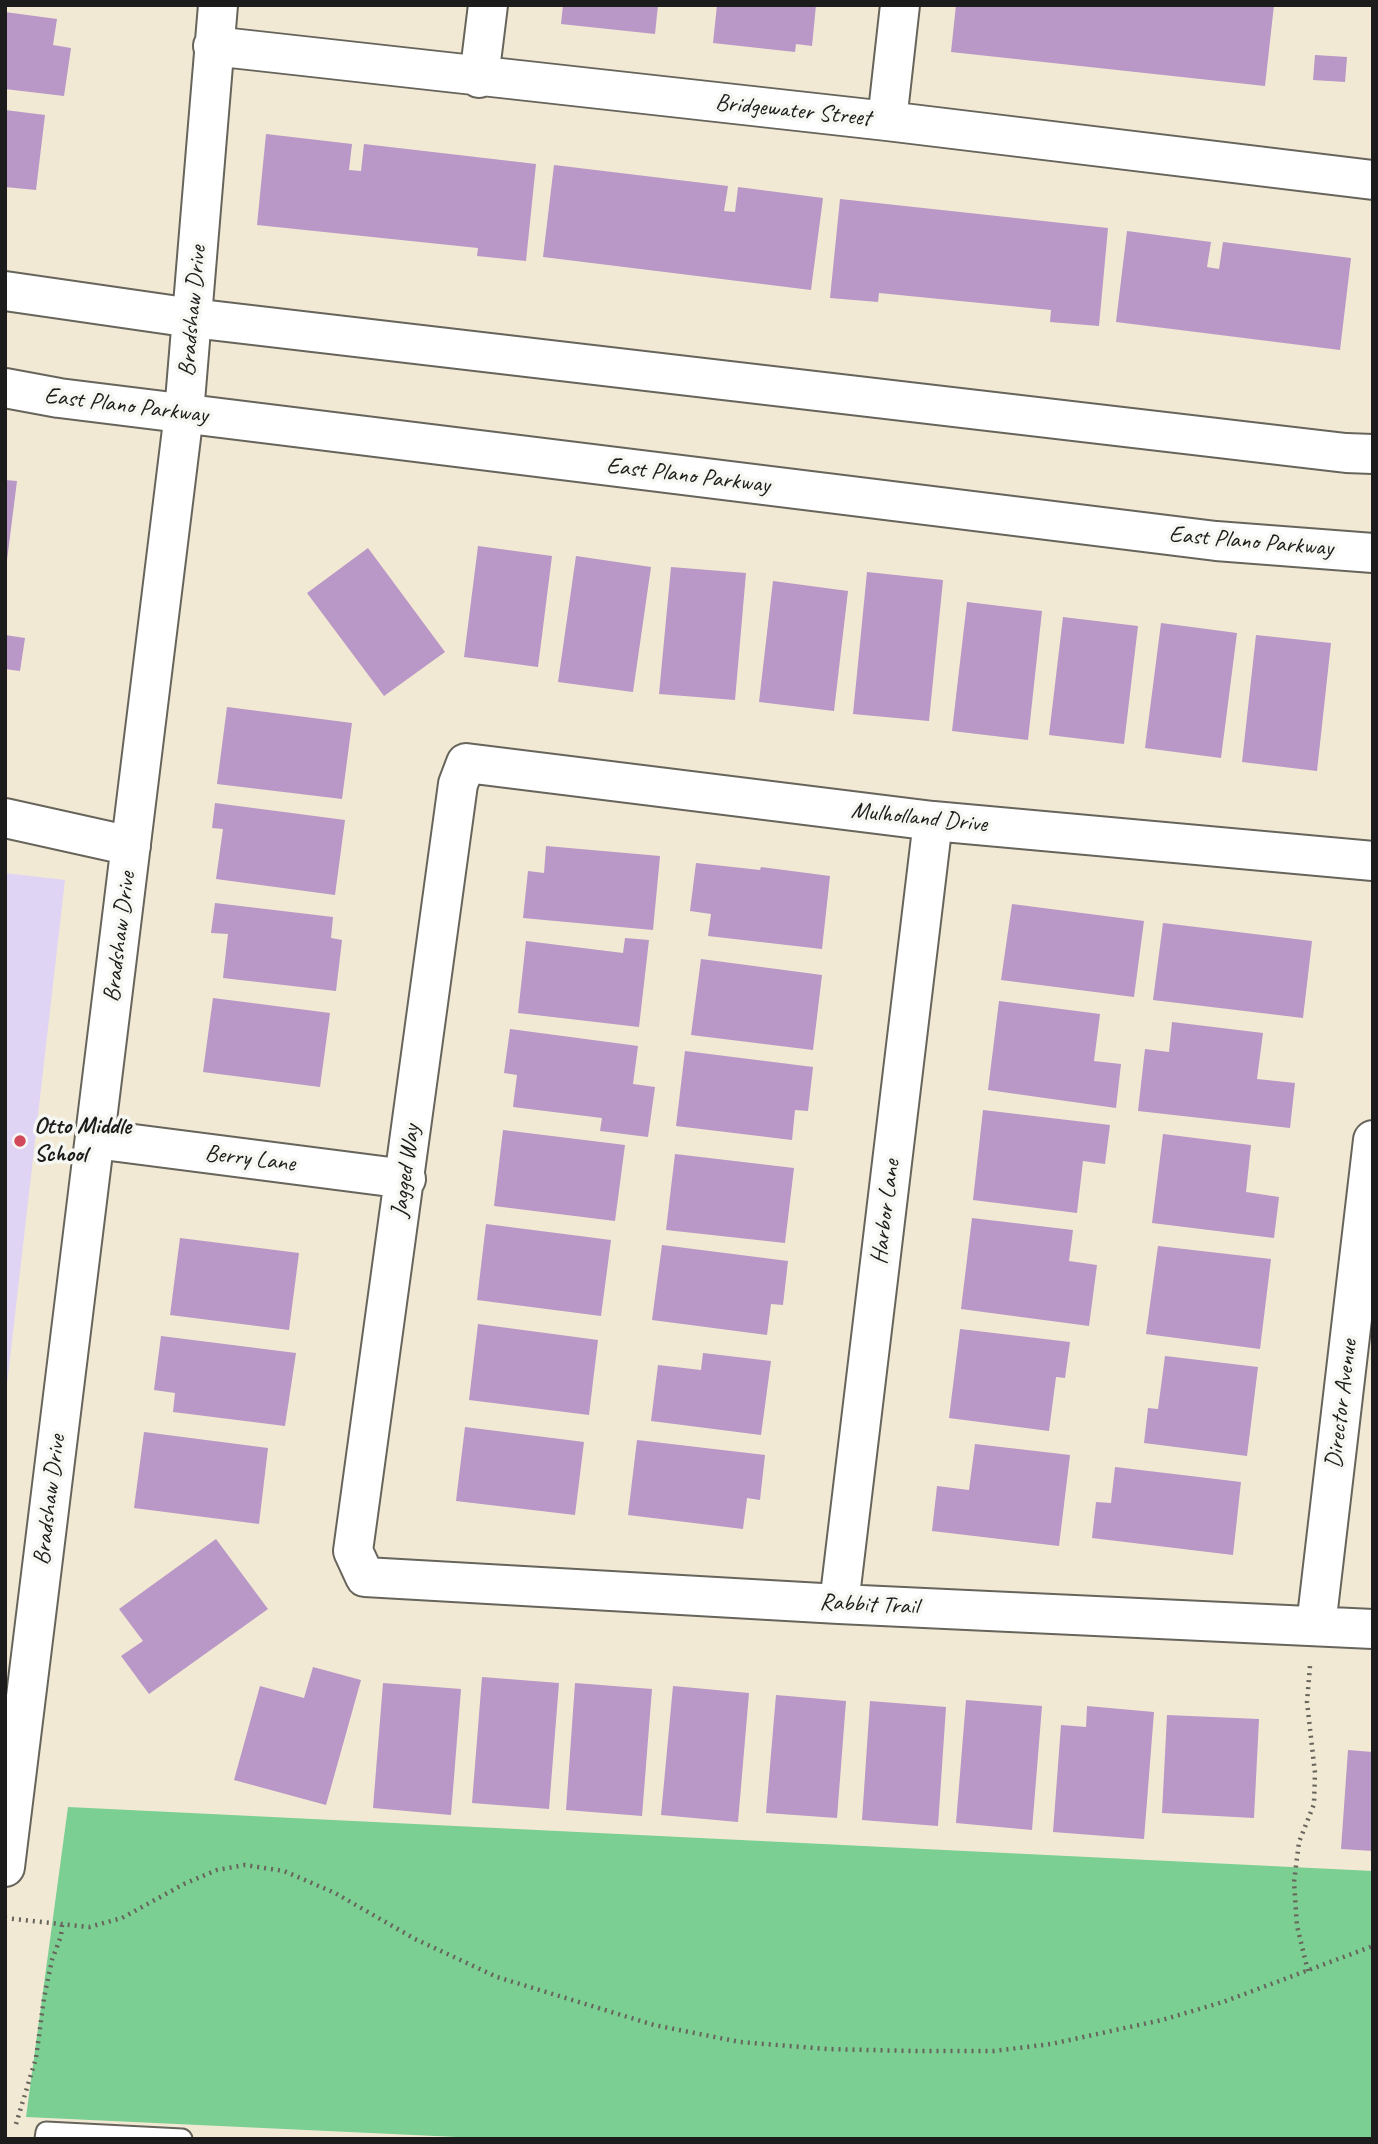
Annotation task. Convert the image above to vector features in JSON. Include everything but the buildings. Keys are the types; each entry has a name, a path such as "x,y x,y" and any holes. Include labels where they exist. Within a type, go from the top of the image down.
{"street":[{"name":"Bradshaw Drive","path":"5,1867 184,413 218,5"},
{"path":"479,78 488,5"},
{"path":"887,121 900,5"},
{"name":"Bridgewater Street","path":"213,46 479,78 887,121 1373,180"},
{"path":"5,291 192,318 1318,450 1373,454"},
{"name":"East Plano Parkway","path":"5,388 59,398 1216,541 1373,553"},
{"name":"Mulholland Drive","path":"466,763 933,821 1373,861"},
{"name":"Jagged Way","path":"365,1577 353,1551 458,784 466,763"},
{"path":"5,818 131,846"},
{"name":"Harbor Lane","path":"839,1604 933,821"},
{"name":"Berry Lane","path":"95,1139 406,1179"},
{"name":"Director Avenue","path":"1316,1626 1373,1140"},
{"name":"Rabbit Trail","path":"365,1577 839,1604 1373,1629"}],"lane":[{"path":"45,2139 46,2132 182,2139"}],"path":[{"path":"1308,1971 1297,1926 1294,1882 1299,1842 1314,1804 1315,1773 1307,1702 1316,1626"},
{"path":"5,1918 89,1927 122,1918 184,1884 217,1870 245,1865 284,1871 335,1893 415,1939 508,1981 654,2025 740,2042 839,2049 994,2050 1051,2043 1162,2020 1223,2002 1373,1946"},
{"path":"15,2127 36,2059 46,1985 62,1925"}],"shaded area":[{"name":"Otto Middle School","path":"5,873 65,880 5,1402"}],"green space":[{"path":"68,1807 1373,1871 1373,2139 500,2139 26,2117"}],"place":[{"name":"Otto Middle School","path":"20,1141"}]}
